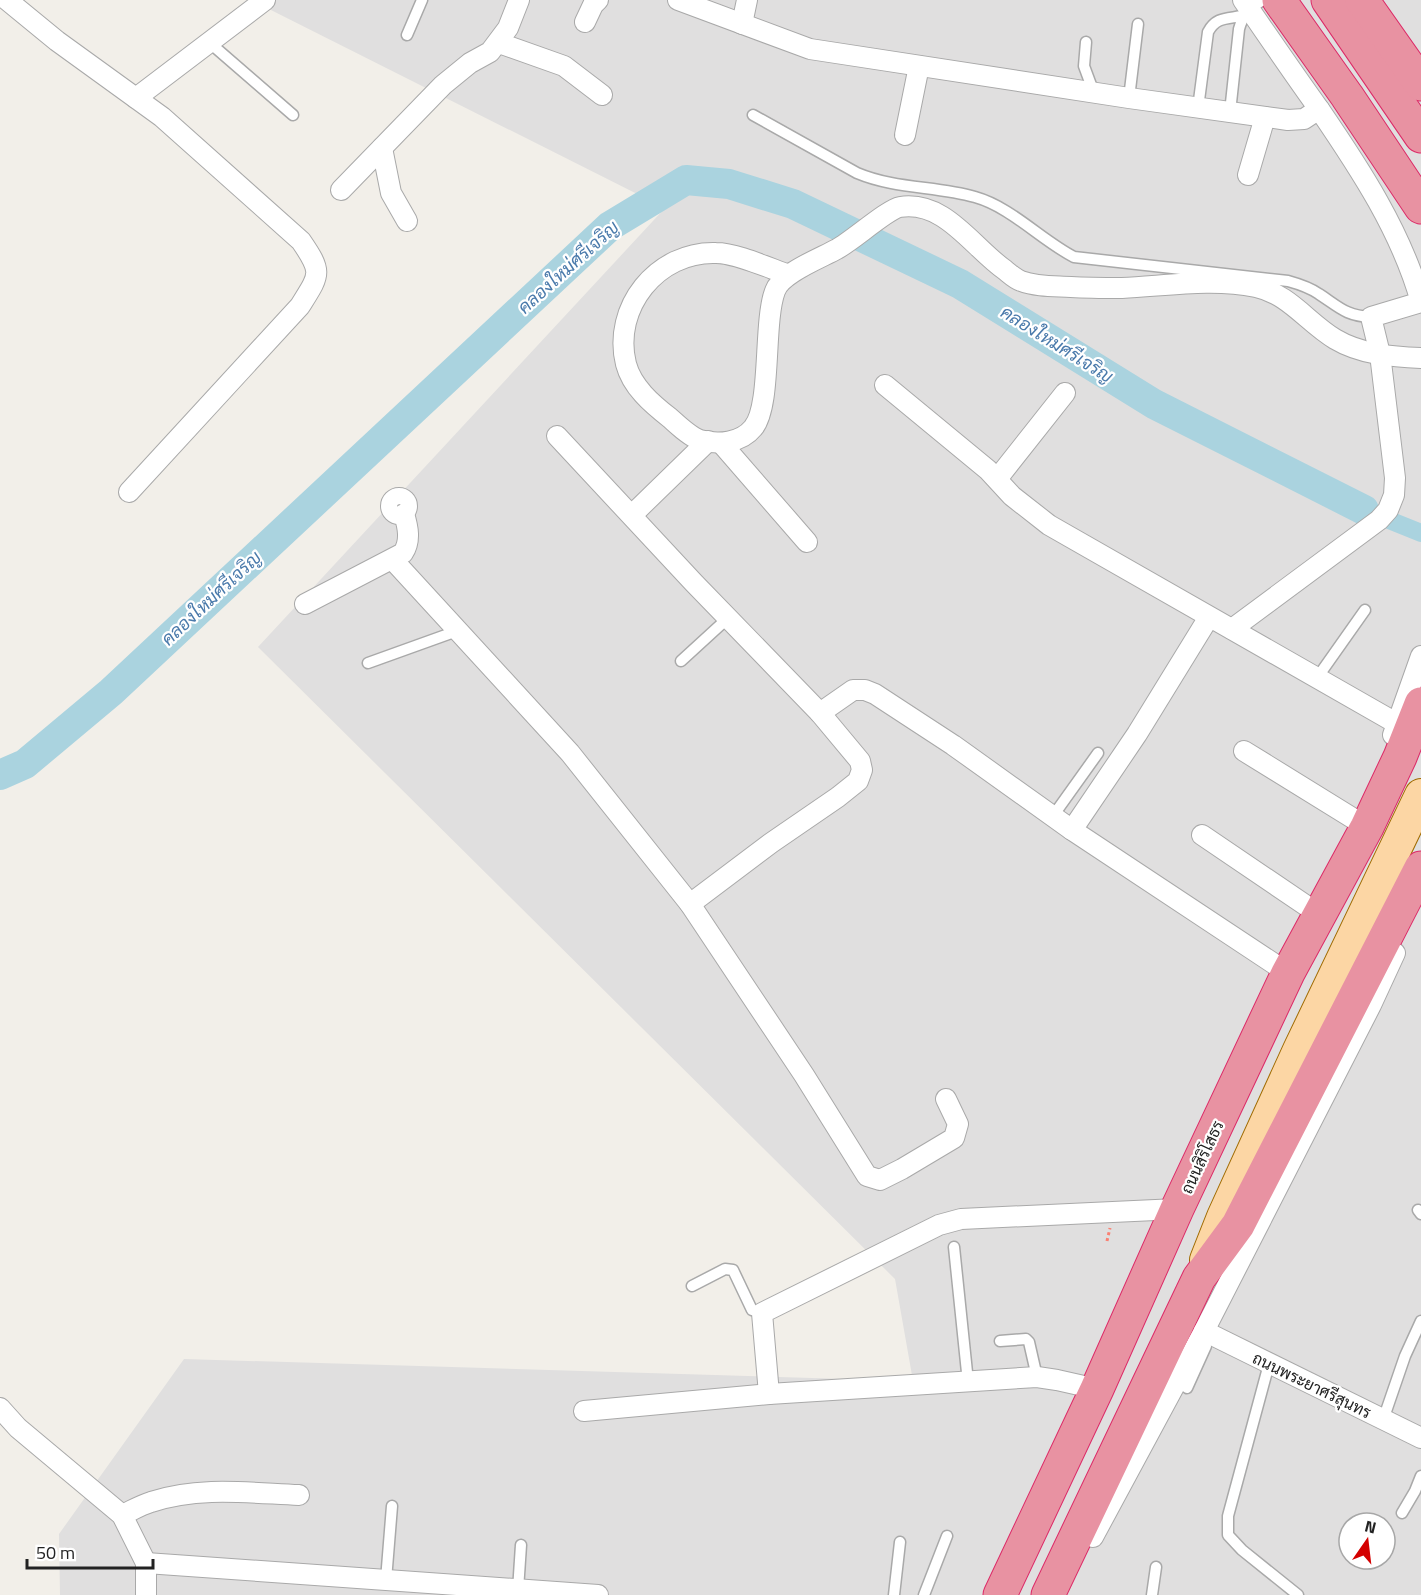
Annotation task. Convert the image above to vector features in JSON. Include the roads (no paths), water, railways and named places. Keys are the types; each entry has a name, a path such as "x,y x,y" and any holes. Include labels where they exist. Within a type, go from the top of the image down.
{"highway":[{"path":"1328,0 1421,136"},
{"path":"1362,0 1421,84"},
{"path":"1255,5 1347,96 1419,206"},
{"name":"ถนนสิริโสธร","path":"1000,1595 1288,973 1367,826 1394,769 1413,718"},
{"path":"1049,1595 1199,1278 1238,1225 1421,868"}],"main road":[{"path":"1199,1278 1223,1217 1299,1050 1421,795"}],"street":[{"path":"7,0 57,41 162,117 301,241 315,262 317,278 300,306 129,492"},
{"path":"136,98 265,0"},
{"path":"341,190 443,85 470,63 490,52 499,43 508,28 519,0"},
{"path":"585,22 598,0"},
{"path":"678,0 810,49 1288,120 1304,119 1319,110"},
{"path":"742,24 747,0"},
{"path":"1232,629 1364,532 1388,510 1394,495 1395,478 1380,354 1371,317 1421,302 1396,235 1374,192 1319,110 1255,5"},
{"path":"499,43 564,66 602,95"},
{"path":"905,135 919,66"},
{"path":"1248,175 1265,117"},
{"path":"382,148 391,194 406,222"},
{"path":"789,275 718,252 696,255 672,263 647,281 634,298 624,328 626,364 636,386 666,415 698,440 714,442 742,438 755,427 761,410 773,299 778,285 789,275 841,247 895,208 913,205 936,211 993,262 1019,280 1044,286 1122,288 1172,284 1227,284 1264,289 1273,292 1296,308 1334,338 1357,349 1421,358"},
{"path":"885,385 988,470 1012,496 1048,525 1317,678 1413,718 1421,656"},
{"path":"997,479 1065,393"},
{"path":"557,436 820,713 860,761 862,770 858,781 690,904"},
{"path":"632,515 714,442"},
{"path":"714,442 807,542"},
{"path":"305,604 403,553 409,536 404,514"},
{"path":"393,560 570,753 690,904 804,1075 867,1176 880,1180 954,1138 958,1124 946,1099"},
{"path":"1072,830 1137,734 1209,617"},
{"path":"820,713 854,690 864,690 875,694 953,745 1072,830 1288,973"},
{"path":"1244,751 1367,826"},
{"path":"1202,836 1320,915"},
{"path":"1049,1595 1065,1582 1080,1559 1208,1333 1421,899"},
{"path":"769,1394 762,1313 939,1225 961,1219 1177,1209"},
{"name":"ถนนพระยาศรีสุนทร","path":"1208,1333 1421,1438"},
{"path":"584,1411 769,1394 1037,1377 1097,1389"},
{"path":"0,1408 18,1428 122,1515 146,1563 146,1595"},
{"path":"122,1515 151,1502 186,1495 223,1491 299,1495"},
{"path":"146,1563 598,1595"}],"lane":[{"path":"407,35 422,0"},
{"path":"1198,108 1208,32 1213,23 1255,5"},
{"path":"1230,112 1239,29 1255,5"},
{"path":"1129,98 1138,24"},
{"path":"1086,42 1084,66 1094,93"},
{"path":"210,43 293,114"},
{"path":"753,116 874,180 957,193 986,201 1024,223 1074,257 1288,281 1303,285 1320,294 1337,308 1349,314 1371,317"},
{"path":"1317,678 1365,610"},
{"path":"681,661 728,618"},
{"path":"368,663 457,631"},
{"path":"1053,816 1098,753"},
{"path":"954,1247 968,1382"},
{"path":"692,1286 724,1269 733,1269 752,1310 762,1313"},
{"path":"1383,1420 1405,1356 1421,1321"},
{"path":"1187,1388 1208,1333"},
{"path":"1000,1341 1026,1339 1029,1342 1037,1377"},
{"path":"1269,1364 1228,1516 1228,1535 1242,1550 1298,1595"},
{"path":"1402,1513 1421,1476"},
{"path":"386,1580 392,1506"},
{"path":"924,1595 947,1536"},
{"path":"894,1595 900,1542"},
{"path":"518,1590 521,1545"},
{"path":"1152,1595 1156,1567"}],"waterway":[{"name":"คลองใหม่ศรีเจริญ","path":"0,775 25,764 111,692 610,226 686,180 729,184 793,204 960,284 1154,404 1364,510"},
{"path":"1364,510 1421,533"}]}
